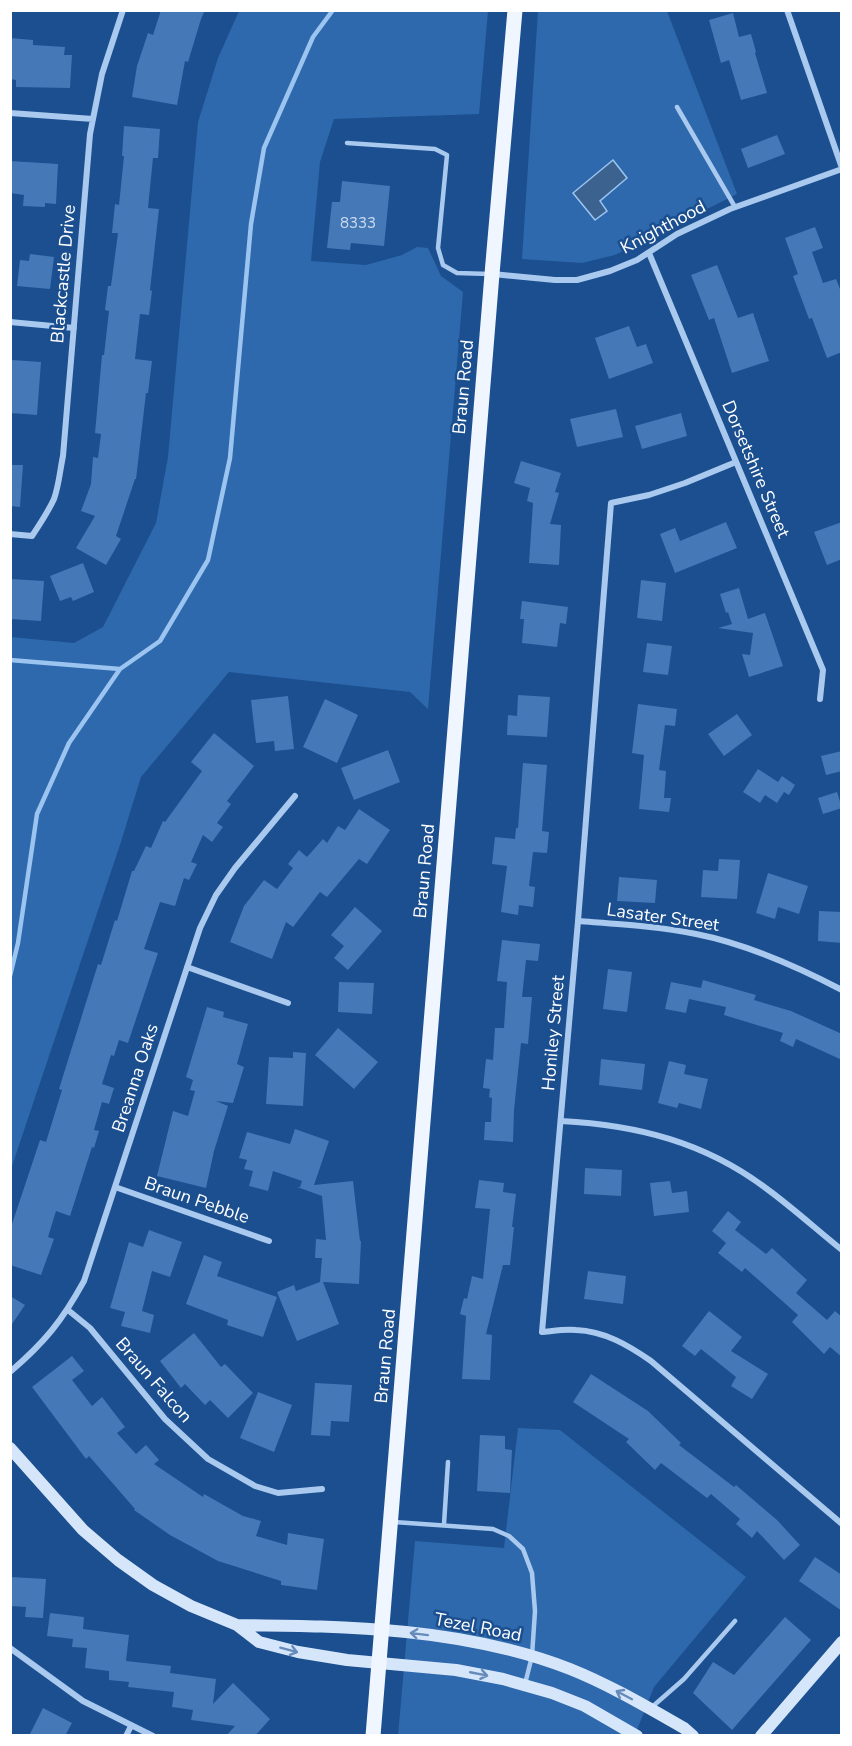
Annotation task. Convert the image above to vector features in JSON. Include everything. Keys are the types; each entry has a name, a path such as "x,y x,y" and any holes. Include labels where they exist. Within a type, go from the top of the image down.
{"main road":[{"name":"Braun Road","path":"373,1736 515,10"},
{"name":"Tezel Road","path":"10,1448 83,1530 118,1560 153,1585 191,1606 237,1625 259,1642 298,1652 347,1660 456,1670 503,1679 585,1706 637,1736"},
{"name":"Tezel Road","path":"237,1625 382,1629 466,1640 532,1656 602,1683 684,1728 693,1736"},
{"path":"761,1736 842,1642"}],"street":[{"name":"Blackcastle Drive","path":"10,534 32,536 48,511 58,482 63,456 90,134 102,74 123,10"},
{"path":"787,10 842,169"},
{"path":"10,113 93,120"},
{"name":"Knighthood","path":"492,274 577,280 610,272 637,260 677,234 735,207 842,169"},
{"name":"Dorsetshire Street","path":"649,253 823,670 820,699"},
{"path":"10,322 74,328"},
{"name":"Honiley Street","path":"736,462 686,483 649,495 611,503 542,1332 589,1331 631,1347 651,1361 842,1524"},
{"name":"Breanna Oaks","path":"10,1372 36,1350 54,1330 84,1281 200,928 216,895 235,868 295,796"},
{"name":"Lasater Street","path":"578,921 640,925 698,934 751,949 803,969 842,990"},
{"path":"187,967 288,1003"},
{"path":"561,1122 598,1123 634,1129 669,1138 703,1151 766,1188 842,1250"},
{"name":"Braun Pebble","path":"115,1187 269,1241"},
{"name":"Braun Falcon","path":"68,1310 90,1328 165,1419 208,1458 255,1486 278,1493 322,1489"},
{"path":"10,1648 83,1701 153,1736"},
{"path":"126,1736 131,1726"}],"lane":[{"path":"677,108 735,207"},
{"path":"346,143 435,149 447,155 438,248 443,265 457,273 492,274"},
{"path":"444,1524 447,1462"},
{"path":"391,1522 493,1529 509,1536 523,1549 532,1573 535,1611 532,1656 525,1685"},
{"path":"650,1709 684,1680 735,1621"}],"shaded area":[{"path":"239,11 488,11 479,114 334,119 320,162 311,261 366,265 402,255 417,247 428,248 441,276 463,292 428,709 410,692 229,672 141,777 11,1169 11,637 74,643 103,627 156,523 168,457 198,122 218,58"},
{"path":"538,11 667,11 737,194 615,255 582,263 522,259"},
{"path":"613,160 627,178 600,201 607,211 595,220 573,193"},
{"path":"518,1428 560,1430 746,1577 654,1687 635,1735 398,1736 415,1541 504,1548"}],"building":[{"path":"161,10 205,10 188,62 185,61 177,105 132,97 137,66 148,33 153,35"},
{"path":"733,13 739,37 751,34 767,93 741,100 729,60 721,63 709,20"},
{"path":"10,38 33,40 33,45 65,47 64,55 72,55 70,88 16,87 16,80 10,79"},
{"path":"124,126 160,129 158,158 153,158 148,208 159,209 149,315 140,314 135,359 152,361 136,479 116,536 121,539 106,565 76,548 95,516 81,511 91,484 93,457 98,458 101,434 95,433 102,355 104,355 109,311 105,310 108,286 111,286 118,233 112,233 115,204 119,205 124,156 122,156"},
{"path":"777,135 785,154 748,168 741,149"},
{"path":"10,161 58,164 56,204 45,203 45,207 23,206 24,195 10,193"},
{"path":"342,181 390,186 384,246 351,243 350,250 327,248 332,202 340,202"},
{"path":"815,227 823,248 812,252 823,283 836,279 842,294 842,352 827,358 793,276 798,274 785,238"},
{"path":"30,254 54,257 50,289 17,286 20,260 29,261"},
{"path":"717,265 738,318 753,313 769,361 732,373 714,318 709,320 691,275"},
{"path":"629,326 637,347 646,344 653,363 609,379 595,338"},
{"path":"12,360 41,362 37,415 10,413"},
{"path":"616,409 623,437 577,447 570,419"},
{"path":"681,413 687,436 642,449 635,426"},
{"path":"521,461 561,473 555,492 559,493 550,524 561,525 559,565 529,563 533,503 527,501 530,488 514,483"},
{"path":"10,465 23,465 20,507 10,506"},
{"path":"726,522 737,548 675,573 660,534 675,528 680,541"},
{"path":"842,522 842,559 827,565 814,532"},
{"path":"83,563 94,592 73,601 71,597 60,601 50,576"},
{"path":"11,579 44,581 41,621 10,619"},
{"path":"641,580 666,583 662,621 637,618"},
{"path":"739,588 748,619 765,613 783,666 749,677 742,654 750,655 753,633 718,628 732,624 720,594"},
{"path":"522,601 568,607 566,624 560,623 557,647 522,643 524,619 520,619"},
{"path":"647,643 672,646 668,675 643,672"},
{"path":"518,695 550,697 547,737 507,735 508,715 517,716"},
{"path":"288,696 294,749 275,751 274,741 256,743 251,700"},
{"path":"325,699 358,715 337,763 303,747"},
{"path":"638,704 677,709 675,726 665,725 659,770 666,771 664,798 671,798 669,812 639,809 644,755 632,753"},
{"path":"737,714 752,735 724,756 708,734"},
{"path":"214,733 254,766 227,801 231,804 217,823 223,827 212,842 203,835 191,862 197,864 189,880 184,878 175,906 160,902 144,949 158,953 128,1043 119,1040 114,1056 111,1055 102,1084 114,1088 109,1104 102,1102 94,1130 99,1131 70,1216 56,1211 48,1237 54,1239 41,1275 10,1265 10,1230 40,1140 46,1142 62,1090 59,1089 98,964 101,965 132,871 146,846 151,848 163,821 165,822 202,771 191,762"},
{"path":"388,750 400,782 354,800 341,768"},
{"path":"842,751 842,771 826,775 821,756"},
{"path":"523,763 547,765 542,831 549,832 547,853 533,852 529,886 535,887 533,907 519,905 518,915 501,912 507,866 492,864 495,837 515,839 516,828 518,828"},
{"path":"758,769 778,782 782,776 795,785 789,795 784,792 777,803 765,795 760,803 743,792"},
{"path":"837,792 842,808 823,814 818,798"},
{"path":"359,809 390,830 367,864 359,859 327,897 320,892 293,927 286,922 272,959 230,942 244,906 264,880 277,889 293,868 288,864 299,850 307,857 323,839 327,843 338,826 345,830"},
{"path":"719,859 740,860 737,899 701,897 703,870 718,871"},
{"path":"768,873 808,886 799,914 778,907 775,919 756,913"},
{"path":"619,877 657,880 655,903 617,901"},
{"path":"355,907 382,931 348,970 334,958 344,946 331,935"},
{"path":"819,911 842,912 842,943 818,941"},
{"path":"502,940 540,944 538,961 526,960 522,997 532,997 528,1044 521,1043 513,1142 484,1140 485,1122 491,1122 492,1098 489,1097 490,1089 483,1088 486,1059 493,1060 495,1028 504,1028 507,982 497,981"},
{"path":"608,969 632,972 627,1012 603,1009"},
{"path":"703,980 756,995 754,1000 791,1011 842,1034 842,1060 796,1039 793,1047 780,1041 783,1033 724,1015 726,1007 689,999 686,1013 665,1009 671,982 701,988"},
{"path":"339,982 374,983 372,1014 338,1012"},
{"path":"207,1007 224,1012 223,1017 248,1024 237,1064 244,1067 233,1103 216,1101 228,1106 214,1151 206,1188 157,1176 173,1111 188,1116 195,1091 190,1090 193,1080 186,1077"},
{"path":"338,1028 378,1062 354,1089 315,1055"},
{"path":"293,1052 306,1053 303,1106 266,1104 269,1057 293,1058"},
{"path":"601,1059 645,1064 642,1090 599,1085"},
{"path":"669,1061 686,1065 684,1074 708,1079 701,1109 679,1103 677,1108 658,1103"},
{"path":"295,1129 329,1141 314,1185 353,1181 361,1241 359,1284 323,1282 339,1324 297,1341 277,1292 294,1285 296,1291 320,1282 322,1258 315,1258 316,1239 326,1240 322,1196 297,1187 300,1187 302,1181 273,1171 268,1191 249,1186 253,1171 244,1169 247,1160 239,1158 247,1132 290,1144"},
{"path":"585,1168 622,1170 621,1196 584,1194"},
{"path":"479,1180 504,1183 503,1192 516,1194 510,1265 503,1265 486,1334 492,1335 490,1380 462,1379 466,1316 460,1314 464,1298 467,1299 472,1276 483,1279 490,1209 475,1208"},
{"path":"670,1181 672,1193 687,1191 689,1212 654,1216 650,1183"},
{"path":"728,1211 741,1222 735,1230 766,1254 772,1248 807,1280 796,1293 827,1320 835,1311 842,1317 842,1357 830,1347 824,1354 792,1322 798,1315 745,1268 742,1272 718,1253 726,1243 712,1231"},
{"path":"149,1230 182,1242 170,1277 152,1271 142,1311 154,1315 150,1333 121,1326 125,1312 110,1308 129,1242 143,1247"},
{"path":"204,1255 222,1262 217,1276 277,1297 263,1337 227,1325 228,1320 186,1304"},
{"path":"588,1271 626,1276 623,1304 584,1299"},
{"path":"10,1296 25,1305 10,1327"},
{"path":"709,1311 742,1337 731,1351 768,1374 752,1399 731,1386 736,1377 701,1349 695,1356 682,1346"},
{"path":"194,1333 221,1367 225,1364 253,1393 228,1418 210,1400 205,1405 185,1384 181,1388 160,1361"},
{"path":"72,1356 84,1371 72,1380 92,1406 102,1397 125,1427 117,1433 136,1454 146,1445 159,1460 154,1464 203,1497 204,1494 243,1516 261,1521 256,1536 287,1545 288,1533 324,1539 317,1590 281,1585 281,1581 218,1561 170,1535 134,1510 89,1456 86,1459 32,1387"},
{"path":"591,1374 648,1411 681,1443 679,1445 734,1487 736,1485 777,1520 800,1545 784,1560 757,1531 752,1538 736,1524 740,1519 711,1494 707,1498 661,1463 655,1470 626,1442 629,1439 573,1402"},
{"path":"315,1383 352,1385 349,1422 331,1421 330,1436 311,1435"},
{"path":"258,1392 292,1405 274,1452 240,1438"},
{"path":"480,1435 505,1436 505,1449 512,1450 510,1493 477,1491"},
{"path":"815,1557 842,1575 842,1611 799,1581"},
{"path":"10,1577 46,1579 43,1618 25,1617 26,1607 10,1606"},
{"path":"50,1613 84,1617 83,1629 129,1635 126,1661 171,1666 170,1673 216,1679 213,1704 233,1683 270,1719 255,1736 226,1736 235,1726 191,1720 193,1710 172,1707 174,1692 128,1687 129,1682 109,1680 109,1671 85,1668 87,1648 72,1647 73,1639 47,1636"},
{"path":"785,1617 811,1640 732,1730 693,1693 713,1662 734,1675"},
{"path":"43,1708 72,1723 65,1736 29,1736"}],"waterway":[{"path":"10,976 18,943 37,814 69,743 120,669 160,641 208,560 230,458 251,224 264,148 313,37 333,10"},
{"path":"10,660 120,669"}]}
